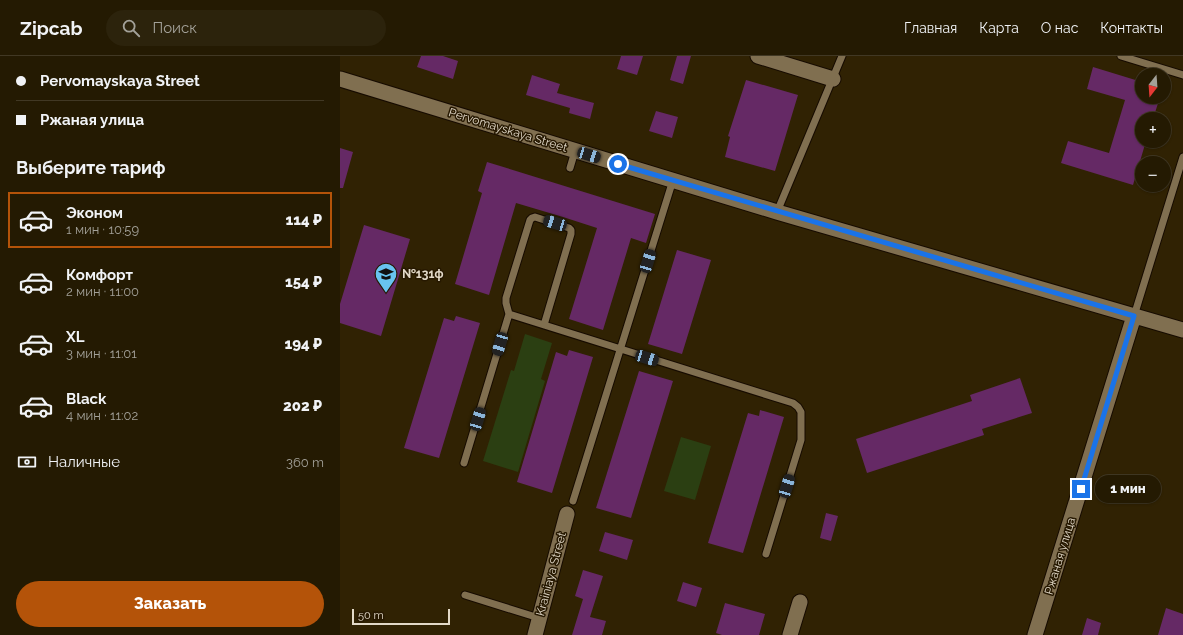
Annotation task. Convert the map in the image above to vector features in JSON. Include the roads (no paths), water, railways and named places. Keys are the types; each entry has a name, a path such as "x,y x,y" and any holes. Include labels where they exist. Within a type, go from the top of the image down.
{"street":[{"path":"758,56 833,79"},
{"name":"Pervomayskaya Street","path":"340,80 777,212 1183,330"},
{"name":"Ржаная улица","path":"1036,635 1134,316"},
{"name":"Krainiaya Street","path":"535,635 570,507"},
{"path":"790,635 800,602"}],"lane":[{"path":"777,212 842,56"},
{"path":"1122,56 1183,75"},
{"path":"570,168 575,151"},
{"path":"1134,316 1183,157"},
{"path":"570,507 673,180"},
{"path":"464,463 509,314 506,298 530,220 535,217 569,228 571,230 544,325"},
{"path":"509,314 793,403 798,407 801,412 801,440 766,554"},
{"path":"465,596 539,618"}],"place":[{"name":"№131ф","path":"386,294"}]}
